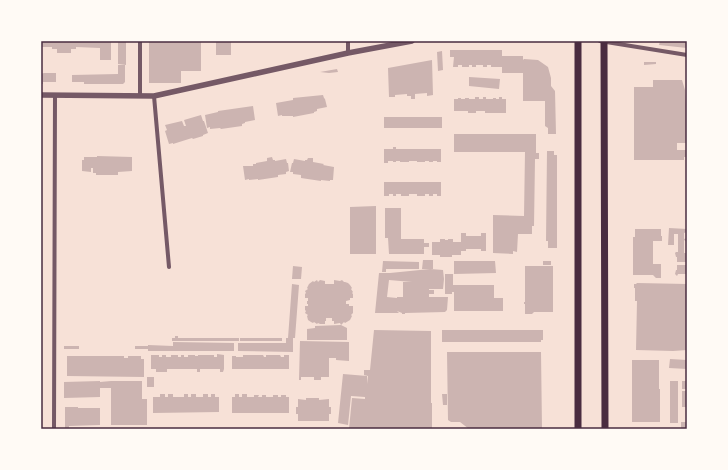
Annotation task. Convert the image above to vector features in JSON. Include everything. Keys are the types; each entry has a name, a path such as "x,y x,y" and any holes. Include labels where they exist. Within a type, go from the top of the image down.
{"main road":[{"path":"578,41 578,429"},
{"path":"604,41 605,429"}],"street":[{"path":"140,41 140,96"},
{"path":"348,41 348,53"},
{"path":"41,95 154,96 348,53 412,41"},
{"path":"600,41 687,55"},
{"path":"54,429 55,95"},
{"path":"154,96 169,267"}],"building":[{"path":"41,41 111,41 111,60 100,60 100,48 76,47 76,49 71,49 71,53 57,53 57,49 52,49 52,47 41,47"},
{"path":"118,41 126,41 126,65 118,64"},
{"path":"149,41 201,41 201,71 181,71 181,83 149,83"},
{"path":"216,41 231,41 231,55 216,55"},
{"path":"660,41 687,41 687,48 659,45"},
{"path":"450,50 502,50 502,56 523,56 523,60 538,60 548,67 551,78 551,86 555,91 556,134 548,134 548,128 545,126 545,101 523,101 523,73 502,73 502,67 491,67 491,65 487,65 487,67 483,67 483,65 476,65 476,67 472,67 472,65 469,65 469,67 462,67 462,65 458,65 458,67 453,67 454,57 450,57"},
{"path":"442,51 443,70 438,71 437,52"},
{"path":"432,60 433,95 427,96 427,93 415,94 415,99 411,99 411,96 407,96 407,94 389,97 388,68"},
{"path":"644,62 656,62 656,64 644,65"},
{"path":"118,65 125,65 125,82 123,84 84,84 84,82 72,82 72,75 118,74"},
{"path":"337,69 338,72 320,72"},
{"path":"56,73 56,82 43,82 43,84 41,84 41,74"},
{"path":"469,77 500,79 499,89 469,86"},
{"path":"653,80 682,80 685,90 686,104 686,143 677,143 677,150 687,150 687,157 684,157 684,160 634,160 634,87 653,87"},
{"path":"323,95 327,107 317,109 314,113 293,117 282,115 278,116 276,103 293,100 293,98"},
{"path":"475,97 479,97 479,99 486,97 486,99 499,99 499,97 502,97 502,99 506,99 506,113 485,113 485,111 476,111 476,113 468,113 468,111 454,111 454,99 475,99"},
{"path":"253,106 255,120 245,122 242,126 221,129 210,129 210,127 207,128 205,115 218,111"},
{"path":"201,115 208,133 193,139 169,144 165,131 167,130 165,125 182,121 184,126 186,126 184,120"},
{"path":"384,117 442,117 442,128 384,128"},
{"path":"454,134 536,134 536,153 539,153 539,159 535,159 534,226 532,226 532,234 518,234 517,252 513,251 513,254 493,253 493,215 524,216 525,152 454,152"},
{"path":"393,147 396,147 396,149 441,149 441,162 388,161 388,163 384,163 384,149 393,149"},
{"path":"547,151 554,151 554,155 557,155 557,248 548,248 548,241 546,241"},
{"path":"84,157 132,157 132,171 118,172 118,175 96,175 96,173 93,173 93,168 91,168 91,172 82,171 82,160 84,160"},
{"path":"272,157 275,161 286,159 289,171 286,172 286,174 278,175 278,177 245,180 243,166 253,166 253,164 267,161 267,158"},
{"path":"308,158 313,158 313,162 334,167 333,180 321,181 301,178 301,175 290,172 294,159 305,161"},
{"path":"384,182 441,182 441,196 437,196 437,194 433,194 433,196 429,196 429,194 425,194 425,196 417,196 417,194 409,194 409,196 401,196 401,194 396,194 396,196 393,196 393,194 389,194 389,196 384,196"},
{"path":"376,206 376,254 350,254 350,207"},
{"path":"385,208 401,208 401,239 424,239 424,243 429,243 429,247 424,247 424,254 389,254 388,238 385,238"},
{"path":"669,228 687,229 687,232 684,233 684,239 687,238 687,242 684,240 684,253 687,253 687,262 677,262 675,253 678,252 678,234 674,234 674,245 668,245"},
{"path":"635,229 661,229 662,241 653,241 653,264 661,264 661,278 656,278 653,275 633,275 633,237 635,237"},
{"path":"461,233 466,233 466,236 481,236 481,233 486,233 486,251 481,251 481,249 466,249 466,251 461,251 461,255 452,255 452,257 432,255 432,242 440,242 440,239 453,239 453,242 461,242"},
{"path":"423,260 433,260 433,269 422,269"},
{"path":"383,261 419,262 419,269 386,269 386,272 382,272"},
{"path":"454,261 495,261 496,273 454,274"},
{"path":"543,261 551,261 551,265 543,265"},
{"path":"677,265 687,265 687,274 678,274 677,276 675,274"},
{"path":"293,266 302,267 301,279 292,279"},
{"path":"525,266 553,266 553,312 534,312 532,314 525,314"},
{"path":"430,269 443,270 443,289 429,289 434,290 434,294 429,294 429,297 448,297 447,310 445,312 405,314 397,311 399,313 375,313 379,273","holes":["389,280 412,282 403,282 403,297 387,297"]},
{"path":"445,274 453,274 453,285 494,285 494,298 503,298 503,311 454,311 454,292 452,292 452,294 445,294"},
{"path":"317,280 318,282 320,280 325,281 325,284 334,284 334,280 342,280 350,285 353,292 353,298 346,301 346,304 353,306 353,313 350,320 341,325 340,323 334,324 332,318 326,318 325,324 317,324 308,320 308,315 305,313 305,306 308,306 308,298 305,298 305,291 308,289 309,284"},
{"path":"292,284 299,285 295,338 288,338"},
{"path":"634,284 687,284 687,350 636,350 637,301 635,301"},
{"path":"341,325 347,328 347,340 307,340 307,329 315,328 315,326"},
{"path":"374,330 431,331 432,429 349,429 352,398 365,399 365,397 351,396 348,425 338,423 343,374 367,376 367,384 368,376 364,375 364,370 370,370"},
{"path":"442,330 543,330 543,340 541,340 541,342 442,342"},
{"path":"175,336 178,336 178,338 239,338 239,341 172,341 172,338 175,338"},
{"path":"240,338 282,338 282,341 240,341"},
{"path":"286,338 293,338 293,352 238,351 238,343 286,343"},
{"path":"300,341 349,342 349,361 329,358 329,377 321,377 321,380 314,380 314,377 301,377 301,380 299,380"},
{"path":"173,342 234,343 234,351 148,351 148,345 173,346"},
{"path":"64,346 79,346 79,349 64,349"},
{"path":"135,346 148,346 148,349 135,349"},
{"path":"447,352 541,352 542,429 469,429 460,422 451,422 448,420"},
{"path":"217,354 224,355 223,372 220,372 220,369 200,369 200,372 197,372 197,369 167,369 167,372 156,372 156,369 151,369 151,355 159,355 159,357 162,357 162,355 166,355 166,357 171,357 171,355 178,355 178,357 181,357 181,355 184,355 184,357 188,357 188,355 214,355 214,357 217,357"},
{"path":"243,355 263,355 266,357 266,355 280,355 281,357 284,357 284,355 289,355 289,369 232,369 232,356 243,357"},
{"path":"67,356 124,356 124,358 128,358 128,356 141,356 141,359 144,359 144,377 67,376"},
{"path":"670,359 687,360 687,369 669,368"},
{"path":"632,360 659,360 660,422 632,422"},
{"path":"147,377 154,377 154,387 147,387"},
{"path":"142,381 142,399 147,399 147,425 111,425 111,388 100,388 100,397 64,398 64,382"},
{"path":"670,381 678,381 678,423 670,423"},
{"path":"682,381 687,381 687,389 682,389"},
{"path":"682,391 687,391 687,407 682,407"},
{"path":"160,394 165,394 165,397 168,397 168,394 173,394 173,397 184,397 184,394 188,394 188,397 191,397 191,394 196,394 196,397 203,397 203,394 208,394 208,397 211,397 211,394 215,394 215,397 219,397 219,412 153,413 153,397 160,397"},
{"path":"235,394 239,394 239,397 242,397 242,394 247,394 247,397 259,395 258,397 262,397 262,395 266,395 266,397 273,397 273,395 278,395 278,397 281,397 281,395 286,395 286,397 289,397 289,413 232,413 232,397 235,397"},
{"path":"442,394 447,394 447,405 443,405"},
{"path":"306,398 319,398 319,400 329,399 331,414 329,414 329,421 298,421 296,407 298,407 298,399 306,400"},
{"path":"65,407 100,408 100,425 69,426 69,428 65,428"},
{"path":"681,422 687,422 687,429 681,429"}]}
